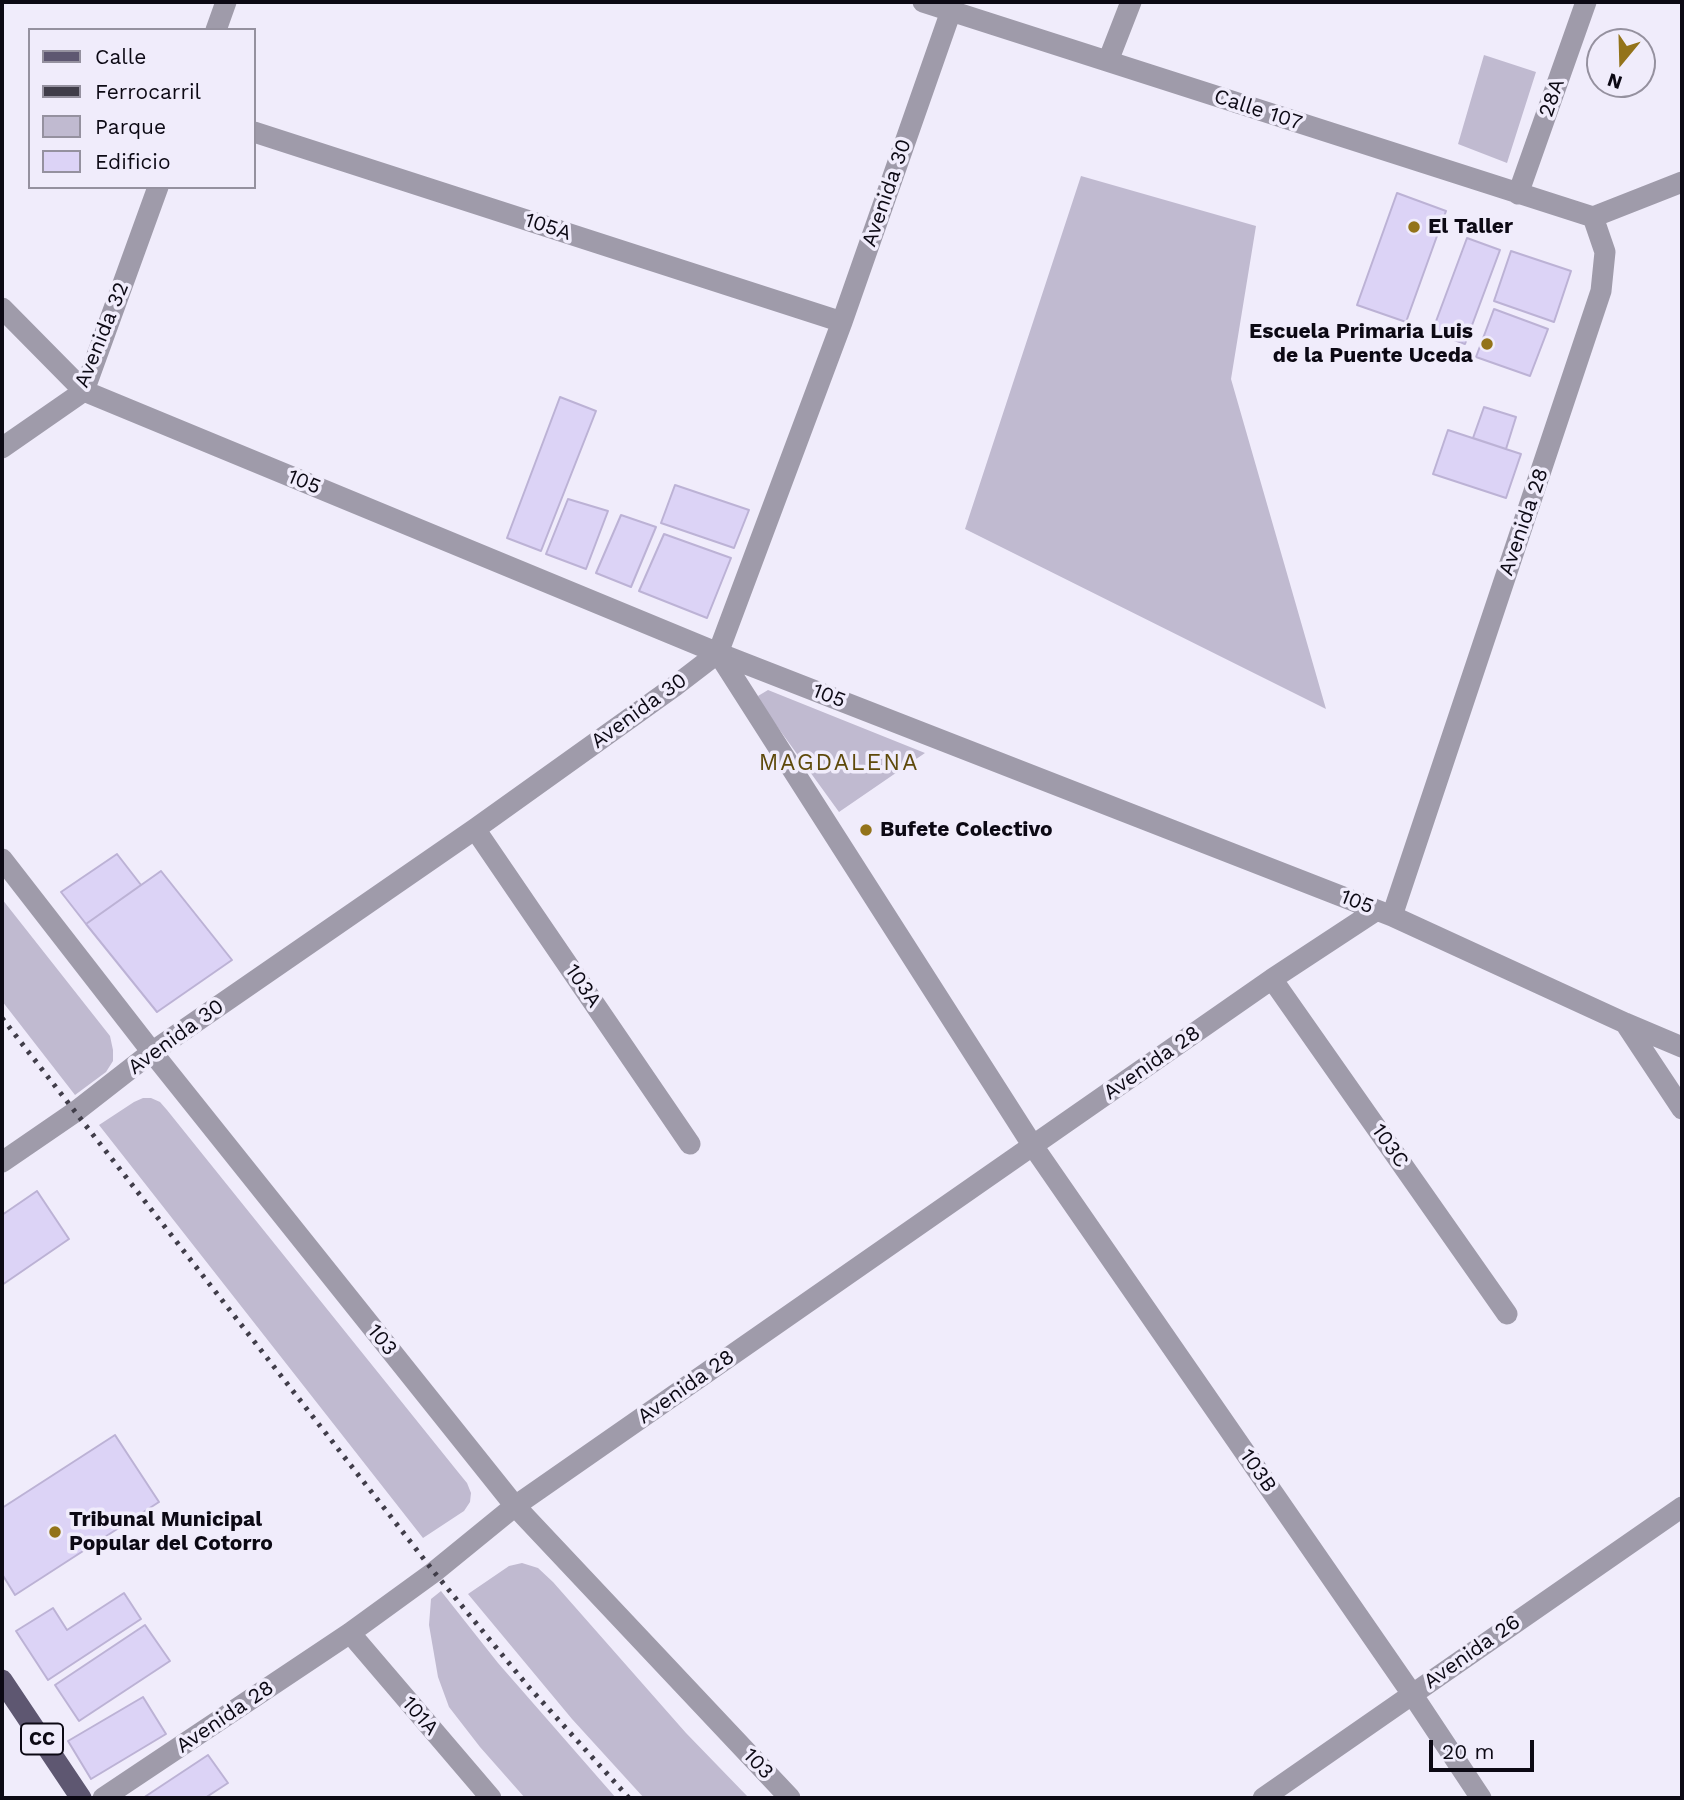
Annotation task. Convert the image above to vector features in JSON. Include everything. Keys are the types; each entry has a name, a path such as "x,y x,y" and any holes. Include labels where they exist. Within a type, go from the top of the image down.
{"main road":[{"name":"CC","path":"2,1680 82,1798"}],"street":[{"path":"217,28 226,2"},
{"name":"Calle 107","path":"923,2 1593,218"},
{"path":"1108,61 1130,2"},
{"name":"28A","path":"1518,194 1586,2"},
{"name":"Avenida 30","path":"2,1162 75,1112 152,1052 475,829 718,653 842,322 951,11"},
{"name":"105A","path":"256,133 842,322"},
{"path":"1593,218 1682,182"},
{"name":"Avenida 32","path":"2,449 84,391 157,189"},
{"name":"Avenida 28","path":"103,1798 350,1633 434,1572 515,1506 1272,979 1384,913 1601,291 1605,252 1593,218"},
{"name":"105","path":"2,307 84,391 718,653 1384,913 1682,1047"},
{"name":"103B","path":"718,653 1033,1146 1481,1798"},
{"name":"103A","path":"475,829 690,1144"},
{"name":"103","path":"2,859 152,1052 515,1506 790,1798"},
{"name":"103C","path":"1272,979 1507,1314"},
{"path":"1625,1023 1682,1109"},
{"name":"Avenida 26","path":"1263,1798 1682,1507"},
{"name":"101A","path":"350,1633 491,1798"}],"green space":[{"path":"1484,55 1536,72 1507,163 1458,144"},
{"path":"1081,176 1256,226 1231,379 1326,709 965,529"},
{"path":"768,690 925,753 839,812 763,707 758,696"},
{"path":"2,899 110,1036 113,1061 106,1072 75,1095 2,1001"},
{"path":"143,1098 160,1102 167,1110 467,1483 471,1493 470,1502 464,1511 423,1538 99,1125"},
{"path":"522,1563 538,1568 553,1582 686,1733 749,1798 644,1798 572,1719 468,1594 509,1566"},
{"path":"441,1591 498,1663 616,1798 525,1798 480,1747 449,1707 438,1677 429,1625 431,1599"}],"building":[{"path":"1397,193 1446,211 1406,322 1357,305"},
{"path":"1467,238 1500,250 1465,344 1432,332"},
{"path":"1511,251 1571,271 1554,322 1494,301"},
{"path":"1494,309 1548,329 1530,376 1476,357"},
{"path":"560,397 596,411 541,551 507,538"},
{"path":"1484,407 1516,417 1506,449 1473,438"},
{"path":"1448,430 1521,454 1506,498 1433,474"},
{"path":"675,485 749,510 734,548 661,523"},
{"path":"568,499 608,511 586,569 546,554"},
{"path":"621,515 656,527 631,587 596,573"},
{"path":"664,534 731,558 707,618 639,591"},
{"path":"117,854 141,885 86,924 61,892"},
{"path":"161,871 232,960 157,1012 86,924"},
{"path":"37,1191 69,1239 2,1285 2,1215"},
{"path":"115,1435 159,1502 15,1595 2,1574 2,1508"},
{"path":"124,1593 141,1619 48,1680 16,1631 53,1608 67,1630"},
{"path":"145,1625 170,1661 79,1721 55,1685"},
{"path":"143,1697 166,1734 91,1779 68,1741"},
{"path":"208,1755 228,1783 205,1798 143,1798"}],"railway":[{"path":"2,1018 434,1572 527,1685 629,1798"}],"place":[{"name":"El Taller","path":"1414,227"},
{"name":"Escuela Primaria Luis de la Puente Uceda","path":"1487,344"},
{"name":"Bufete Colectivo","path":"866,830"},
{"name":"Tribunal Municipal Popular del Cotorro","path":"55,1532"}],"district":[{"name":"MAGDALENA","path":"839,763"}]}
